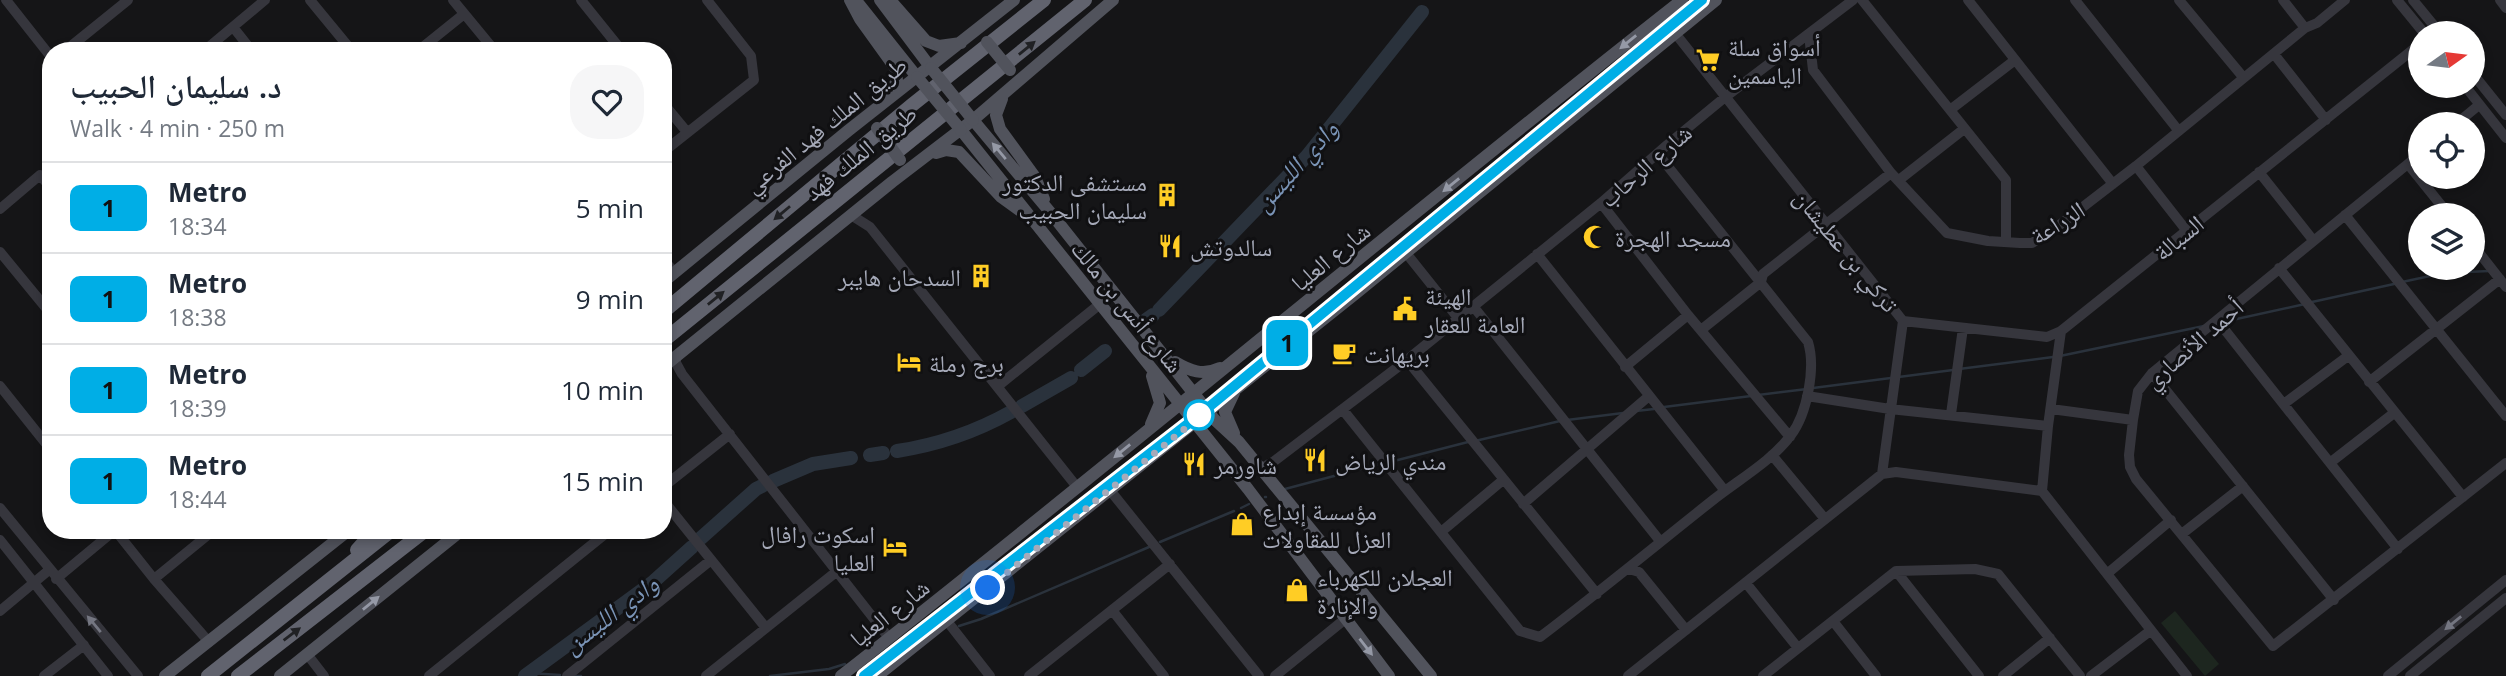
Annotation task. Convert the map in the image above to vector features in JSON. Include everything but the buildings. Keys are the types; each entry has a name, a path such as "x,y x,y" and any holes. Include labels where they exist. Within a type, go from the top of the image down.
{"highway":[{"name":"طريق الملك فهد","path":"672,305 956,69 1044,0"},
{"name":"طريق الملك فهد","path":"672,334 1086,0"},
{"path":"330,580 367,539"},
{"path":"208,676 382,539"},
{"path":"240,676 415,539"},
{"path":"377,569 425,539"},
{"path":"197,676 249,643"}],"main road":[{"path":"850,0 860,19 896,69 897,81 880,106"},
{"name":"شارع أنس بن مالك","path":"855,0 1248,489 1388,676"},
{"path":"880,0 973,121 1050,212 1208,410 1239,442"},
{"path":"890,0 926,41 939,46 961,43"},
{"name":"طريق الملك فهد الفرعي","path":"672,275 849,130 1014,0"},
{"path":"672,359 973,121 1113,0"},
{"name":"شارع العليا","path":"841,676 958,585 1225,366 1682,0"},
{"name":"شارع العليا","path":"877,676 1406,253 1716,0"},
{"path":"988,21 987,41 1010,70 1026,73"},
{"path":"1003,95 996,115 1000,129 1035,177 1050,212"},
{"path":"849,130 867,123 877,128 900,160 900,171 892,183"},
{"path":"914,166 946,150 959,152 1001,197 1035,223"},
{"path":"1166,357 1199,373 1210,373 1225,366"},
{"path":"1147,363 1160,403 1148,430"},
{"path":"1240,385 1225,412 1239,442 1431,676"},
{"path":"165,676 338,539"},
{"path":"280,676 451,539"}],"street":[{"path":"6,0 42,46"},
{"path":"108,0 116,9"},
{"path":"76,42 128,0"},
{"path":"215,42 265,0"},
{"path":"310,0 345,42"},
{"path":"453,0 487,42"},
{"path":"581,0 615,42"},
{"path":"672,144 754,80 751,56 707,0"},
{"name":"شارع الرحاب","path":"1259,469 1343,410 1407,360 1601,203 1724,98 1853,0"},
{"path":"1863,0 2006,180 2006,242"},
{"path":"1968,0 2113,184"},
{"path":"2076,0 2178,130"},
{"path":"2179,0 2243,77"},
{"path":"2283,0 2305,28"},
{"name":"الزراعة","path":"1809,35 1813,70 1895,176 1947,233 1968,238 2032,243 2113,184 2243,77 2345,0"},
{"path":"2397,0 2414,21"},
{"path":"2413,0 2430,21"},
{"path":"2500,0 2506,8"},
{"path":"429,42 464,14"},
{"path":"233,27 244,42"},
{"name":"تركي بن عطيشان","path":"1675,33 1903,321 1882,474"},
{"path":"2274,54 2326,120"},
{"name":"السبالة","path":"2061,331 2408,54"},
{"path":"1950,110 2015,60"},
{"path":"2485,89 2506,115"},
{"path":"2474,98 2506,138"},
{"path":"2471,112 2479,105"},
{"path":"672,114 687,132"},
{"path":"1701,330 1761,282 1763,274 1826,224 1965,130"},
{"path":"1343,410 1520,631 1539,637 1629,569 1660,541 1772,454 1790,437 1802,418 1811,356 1808,342 1658,154"},
{"name":"أحمد الأنصاري","path":"2334,600 2273,646 2136,479 2130,467 2129,455 2133,419 2138,391 2152,373 2408,164"},
{"path":"2136,166 2186,230"},
{"path":"2259,172 2313,240"},
{"path":"0,209 40,175 42,177"},
{"path":"2428,189 2439,203"},
{"path":"1601,203 1688,315 1790,437"},
{"path":"851,215 870,227 1077,487"},
{"path":"2344,215 2506,416"},
{"path":"0,252 42,303"},
{"path":"1406,253 1458,318"},
{"path":"1537,254 1725,491"},
{"path":"2369,382 2435,330 2503,283 2485,260"},
{"path":"2279,268 2463,497"},
{"path":"672,270 675,273"},
{"path":"998,386 1100,304"},
{"path":"1473,306 1660,541"},
{"path":"1625,367 1688,315"},
{"path":"2217,320 2398,549"},
{"path":"1903,321 2047,337 2061,331"},
{"path":"1951,414 1963,328"},
{"path":"2042,491 2061,331"},
{"path":"676,356 678,368 889,638"},
{"path":"2285,403 2348,356"},
{"path":"1407,360 1597,594"},
{"path":"2152,373 2334,600 2506,463"},
{"path":"0,386 42,439"},
{"path":"1523,504 1649,396"},
{"path":"1807,396 1890,409 2048,426"},
{"path":"2051,409 2133,419"},
{"path":"2331,462 2394,413"},
{"path":"672,480 730,434"},
{"path":"1772,454 1825,519"},
{"path":"1628,676 1882,474 1896,472 2042,491 2187,676"},
{"path":"1440,532 1503,480"},
{"path":"2183,533 2243,486"},
{"path":"1109,488 1259,676"},
{"path":"0,508 138,676"},
{"path":"672,511 766,628"},
{"path":"2108,573 2171,520"},
{"path":"0,611 34,584 53,575 103,539"},
{"path":"122,539 209,642"},
{"path":"154,579 203,539"},
{"path":"435,674 599,539"},
{"path":"0,540 107,676"},
{"path":"567,676 711,560"},
{"path":"1029,676 1170,564"},
{"path":"1629,569 1639,572 1686,631"},
{"path":"1766,675 1896,571 1975,569 1998,574 2080,676"},
{"path":"1896,571 1979,676"},
{"path":"706,676 836,572"},
{"path":"2388,676 2506,580"},
{"path":"1746,583 1798,648"},
{"path":"2410,676 2504,602"},
{"path":"1112,610 1164,676"},
{"path":"1275,676 1344,620"},
{"path":"947,621 990,676"},
{"path":"1833,621 1876,676"},
{"path":"2091,676 2150,631"},
{"path":"2003,676 2050,638"},
{"path":"44,676 84,645"},
{"path":"307,654 324,676"}],"shaded area":[{"path":"2175,611 2219,664 2205,676 2161,623"}],"waterway":[{"name":"وادي الليسن","path":"1159,310 1307,156 1422,12"},
{"path":"2402,282 2444,273 2489,271"},
{"path":"2312,302 2394,284"},
{"path":"2223,322 2305,304"},
{"name":"وادي الليسن","path":"1146,320 1153,315"},
{"path":"2060,356 2204,326"},
{"name":"وادي الليسن","path":"1081,370 1105,351"},
{"path":"1959,369 2053,357"},
{"path":"1813,388 1953,370"},
{"name":"وادي الليسن","path":"1022,406 1071,378"},
{"path":"1758,395 1807,389"},
{"path":"1664,407 1751,396"},
{"path":"1636,411 1654,409"},
{"name":"وادي الليسن","path":"897,451 956,436 1011,412"},
{"path":"1567,420 1623,413"},
{"path":"1475,441 1560,421"},
{"path":"1390,462 1468,442"},
{"name":"وادي الليسن","path":"870,455 883,453"},
{"name":"وادي الليسن","path":"773,481 813,464 851,458"},
{"path":"1285,489 1383,463"},
{"name":"وادي الليسن","path":"701,538 762,486"},
{"path":"1241,508 1249,504"},
{"path":"1160,542 1234,511"},
{"name":"وادي الليسن","path":"525,676 652,583 692,547"},
{"path":"959,626 1149,547"},
{"path":"886,650 906,644"},
{"path":"770,676 829,669 845,664"},
{"path":"529,673 560,675"},
{"path":"576,676 581,676"}],"railway":[{"path":"856,676 1235,382 1696,0"}],"metro line":[{"name":"1","path":"864,676 1198,416 1702,0"}],"place":[{"name":"أسواق سلة الياسمين","path":"1708,60"},
{"name":"مستشفى الدكتور سليمان الحبيب","path":"1167,195"},
{"name":"مسجد الهجرة","path":"1595,237"},
{"name":"سالدوتش","path":"1170,246"},
{"name":"السدحان هايبر","path":"981,276"},
{"name":"الهيئة العامة للعقار","path":"1405,309"},
{"name":"بريهانت","path":"1344,353"},
{"name":"برج رملة","path":"909,362"},
{"name":"مندي الرياض","path":"1315,460"},
{"name":"شاورمر","path":"1194,464"},
{"name":"مؤسسة إبداع العزل للمقاولات","path":"1242,524"},
{"name":"اسكوت رافال العليا","path":"895,547"},
{"name":"العجلان للكهرباء والإنارة","path":"1297,590"}],"route":[{"path":"988,588 1199,415"}]}
